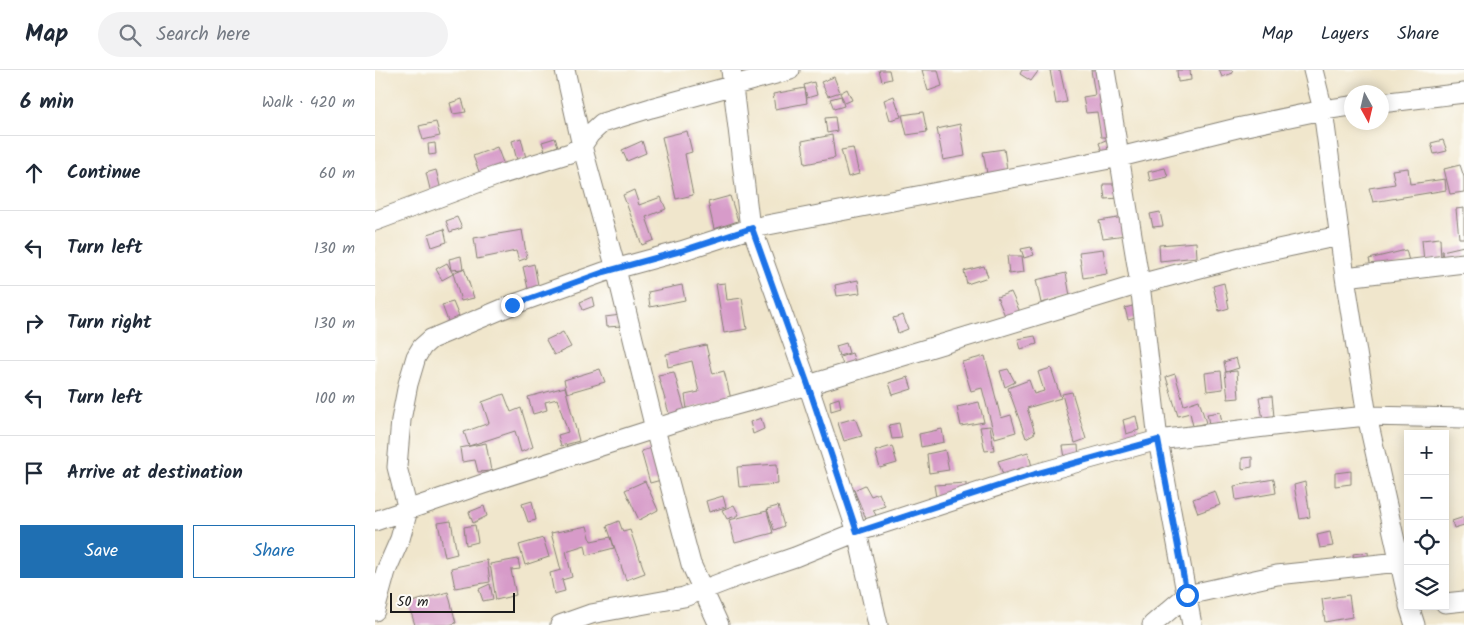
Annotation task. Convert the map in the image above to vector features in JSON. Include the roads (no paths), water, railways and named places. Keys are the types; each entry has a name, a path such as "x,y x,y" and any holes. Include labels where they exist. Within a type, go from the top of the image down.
{"street":[{"path":"565,70 582,146 616,268 691,564 719,625"},
{"path":"375,221 496,176 570,153 582,146 602,123 731,78 790,70"},
{"path":"1105,70 1140,284 1158,440 1191,625"},
{"path":"1313,70 1323,110 1339,236 1367,416 1404,583"},
{"path":"731,78 749,220 808,385 857,532 878,625"},
{"path":"1389,102 1464,93"},
{"path":"375,611 386,571 401,539 408,510 397,467 397,453 408,384 416,357 422,347 431,339 512,305 616,268 681,251 752,228 1120,157 1237,128 1344,107"},
{"path":"375,521 655,428 808,385 1140,284 1241,257 1339,236"},
{"path":"1345,277 1464,263"},
{"path":"566,624 591,614 684,597 795,557 857,532 1035,474 1158,440 1367,416 1464,418"},
{"path":"1152,625 1187,595 1277,575 1399,562"},
{"path":"1449,603 1464,601"},
{"path":"1410,610 1415,625"},
{"path":"375,616 382,625"}]}
